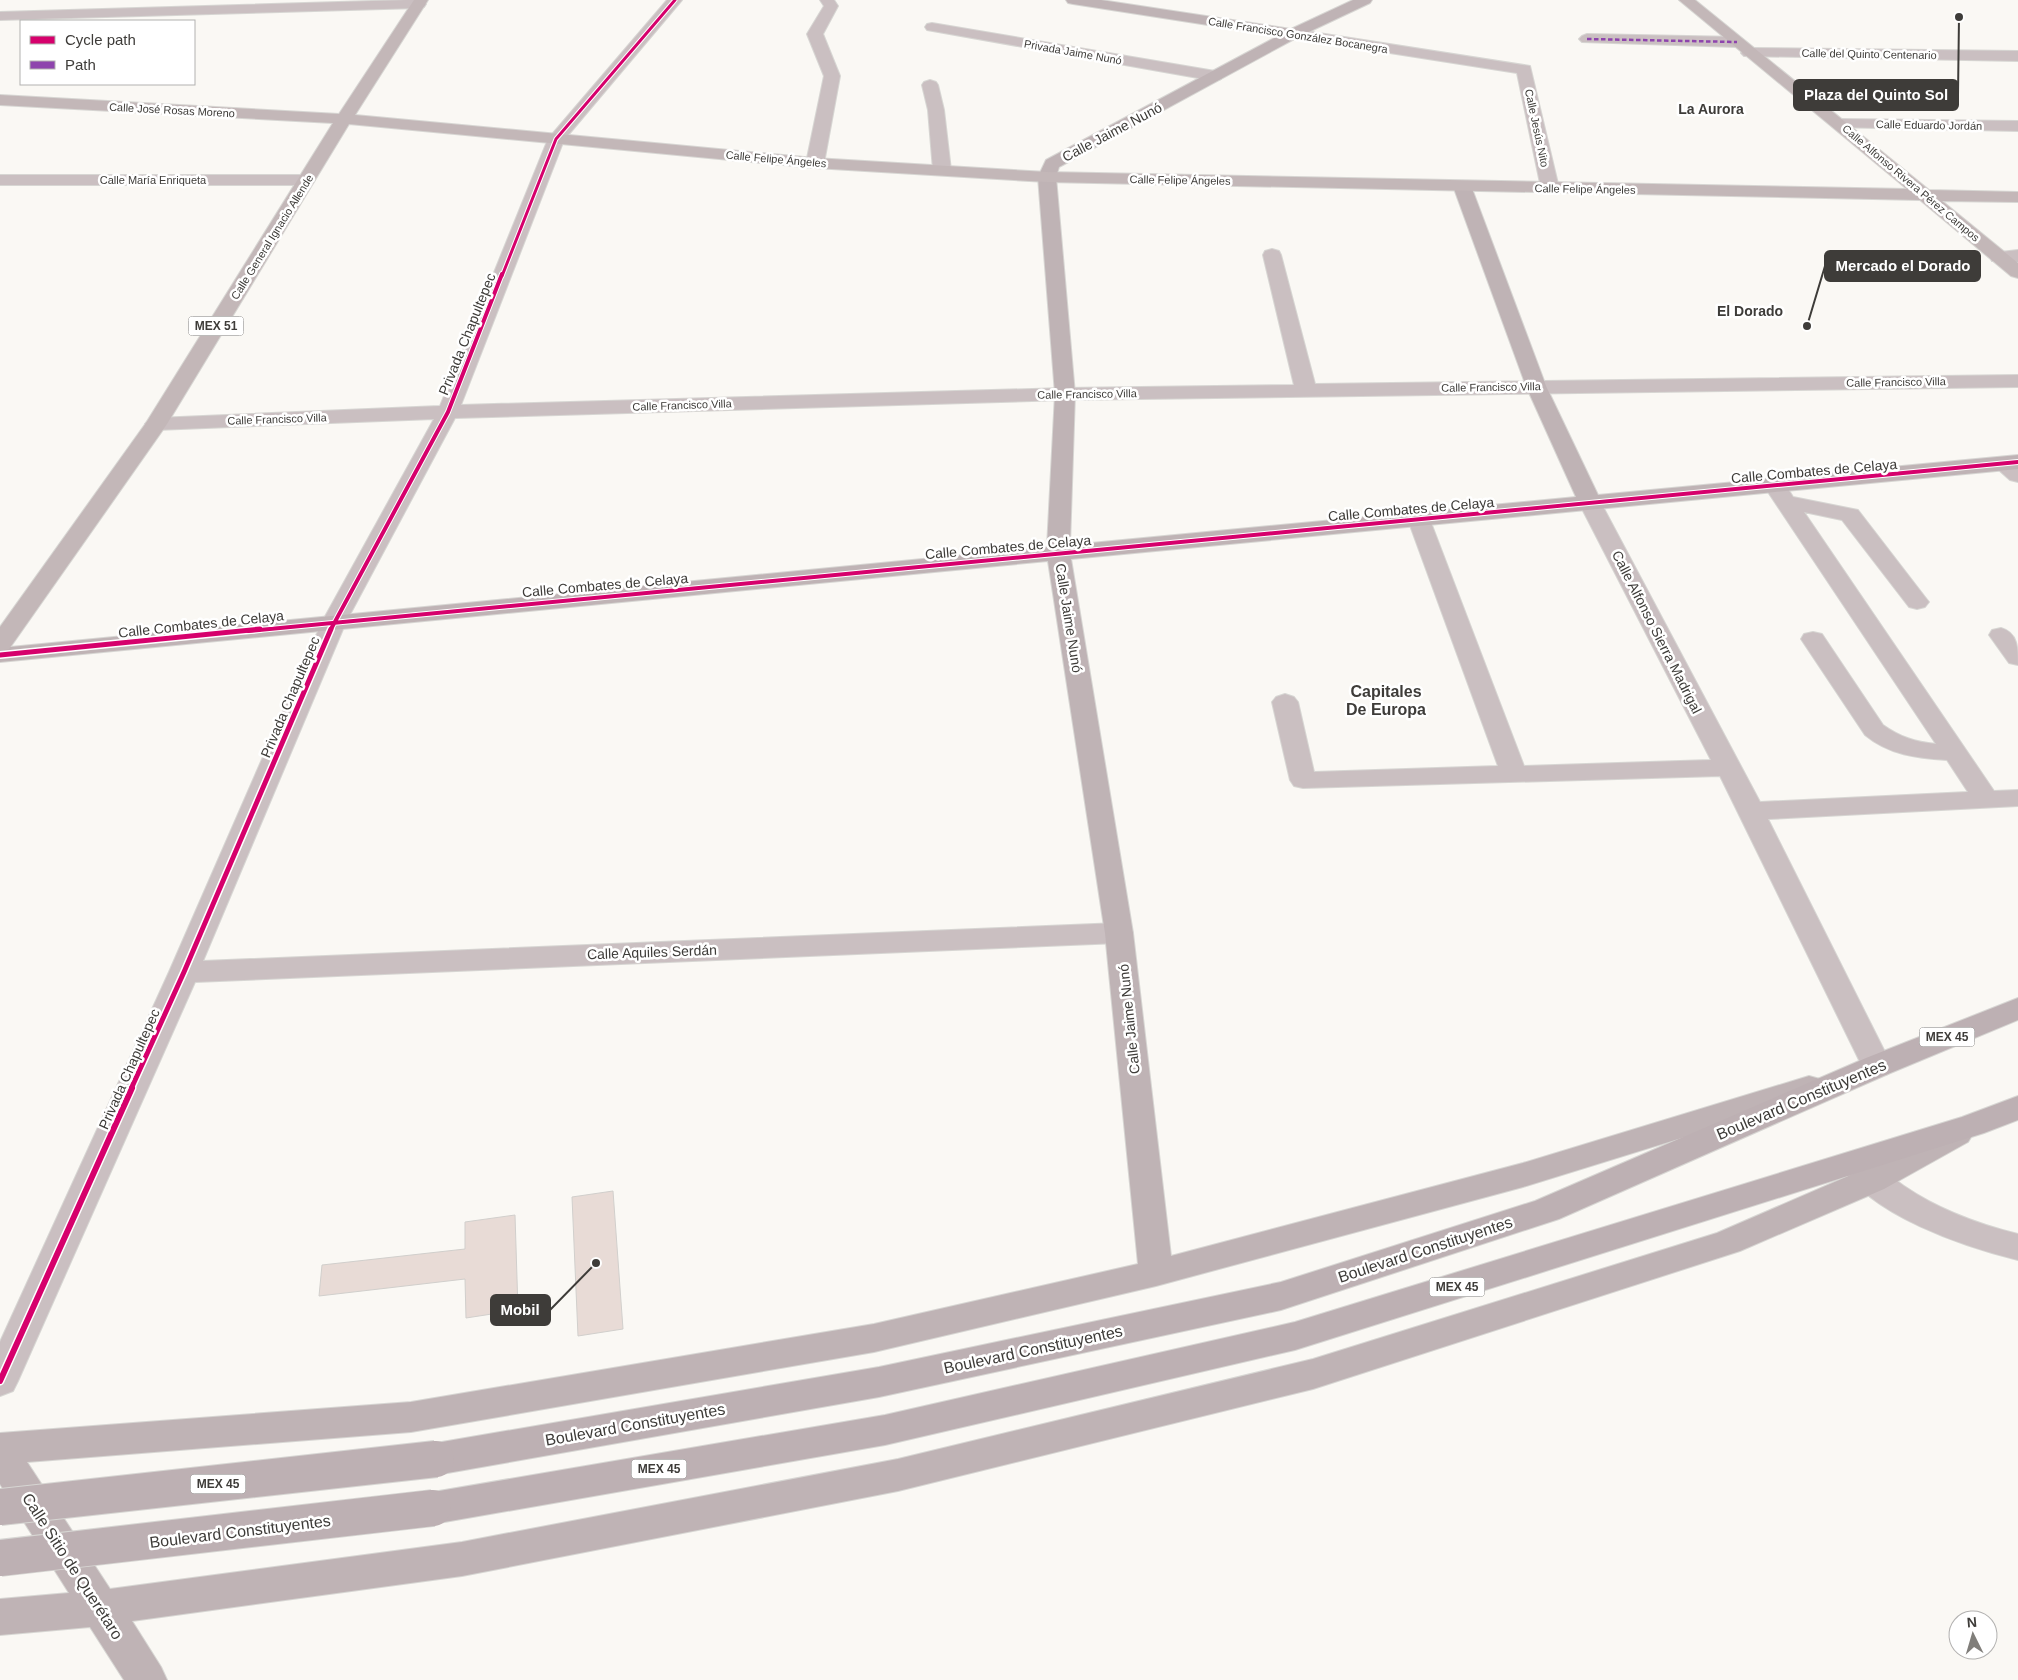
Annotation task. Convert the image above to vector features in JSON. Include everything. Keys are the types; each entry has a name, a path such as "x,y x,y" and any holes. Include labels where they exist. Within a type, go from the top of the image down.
{"highway":[{"name":"Boulevard Constituyentes","path":"0,1507 436,1459 880,1382 1291,1293 1547,1210 1877,1066 2018,1008"},
{"path":"1973,1125 2018,1107"},
{"name":"Boulevard Constituyentes","path":"0,1558 433,1508 885,1430 1295,1336 1864,1171"}],"main road":[{"name":"Calle Francisco González Bocanegra","path":"1073,0 1293,34"},
{"name":"Calle Jaime Nunó","path":"1156,1273 1119,932 1058,553 1065,394 1047,177 1052,164 1293,34 1365,0"},
{"name":"Calle Alfonso Rivera Pérez Campos","path":"1686,0 1926,196 2009,256 2018,272"},
{"name":"Calle General Ignacio Allende","path":"0,644 156,424 344,119 420,2"},
{"name":"Calle José Rosas Moreno","path":"0,100 344,119"},
{"name":"Calle Felipe Ángeles","path":"344,119 815,163 1047,177 2018,197"},
{"name":"Calle Alfonso Sierra Madrigal","path":"1462,186 1536,386 1590,503"},
{"name":"Calle Combates de Celaya","path":"0,655 1590,503 1781,494 2013,467"},
{"path":"0,1451 411,1417 874,1338 1156,1273 1523,1175 1877,1066"},
{"path":"0,1617 100,1608 462,1559 918,1470 1313,1374 1728,1242 1864,1171 1973,1125"},
{"name":"Calle Sitio de Querétaro","path":"0,1451 147,1680"}],"street":[{"name":"Privada Chapultepec","path":"0,1381 184,972 334,622 448,412 556,139 675,0"},
{"path":"815,163 832,76 815,34 831,6 827,0"},
{"path":"0,16 420,2"},
{"name":"Privada Jaime Nunó","path":"932,27 1215,76"},
{"name":"Calle Francisco González Bocanegra","path":"1293,34 1524,69"},
{"name":"Calle del Quinto Centenario","path":"1587,39 1743,47 2018,56"},
{"name":"Calle Jesús Nito","path":"1524,69 1550,188"},
{"path":"930,84 936,110 942,170"},
{"name":"Calle Eduardo Jordán","path":"1839,124 2018,126"},
{"name":"Calle María Enriqueta","path":"0,180 306,180"},
{"path":"1272,255 1306,390"},
{"name":"Calle Francisco Villa","path":"156,424 448,412 1065,394 1536,386 2018,381"},
{"path":"1781,494 1850,515 1917,602"},
{"path":"1781,494 1987,800"},
{"name":"Calle Alfonso Sierra Madrigal","path":"1590,503 1751,811 1877,1066"},
{"path":"1419,520 1514,775"},
{"path":"2001,635 2018,658"},
{"path":"1813,639 1874,730 1887,741 1908,748 1955,753"},
{"path":"1285,702 1303,780 1727,768"},
{"path":"1751,811 2018,798"},
{"name":"Calle Aquiles Serdán","path":"184,972 1119,932"},
{"path":"1864,1171 1917,1211 1987,1240 2018,1247"}],"building":[{"path":"613,1191 623,1329 578,1336 572,1197"},
{"path":"515,1215 518,1310 466,1318 465,1279 319,1296 322,1265 465,1249 465,1222"}],"marked path":[{"path":"1587,39 1737,42"}],"cycle path":[{"path":"0,1381 184,972 334,622 448,412 556,139 675,0"},
{"path":"0,655 2018,462"}],"place":[{"name":"Plaza del Quinto Sol","path":"1959,17"},
{"name":"Mercado el Dorado","path":"1807,326"},
{"name":"Mobil","path":"596,1263"}],"district":[{"name":"La Aurora","path":"1711,109"},
{"name":"El Dorado","path":"1750,311"},
{"name":"Capitales De Europa","path":"1386,700"}]}
